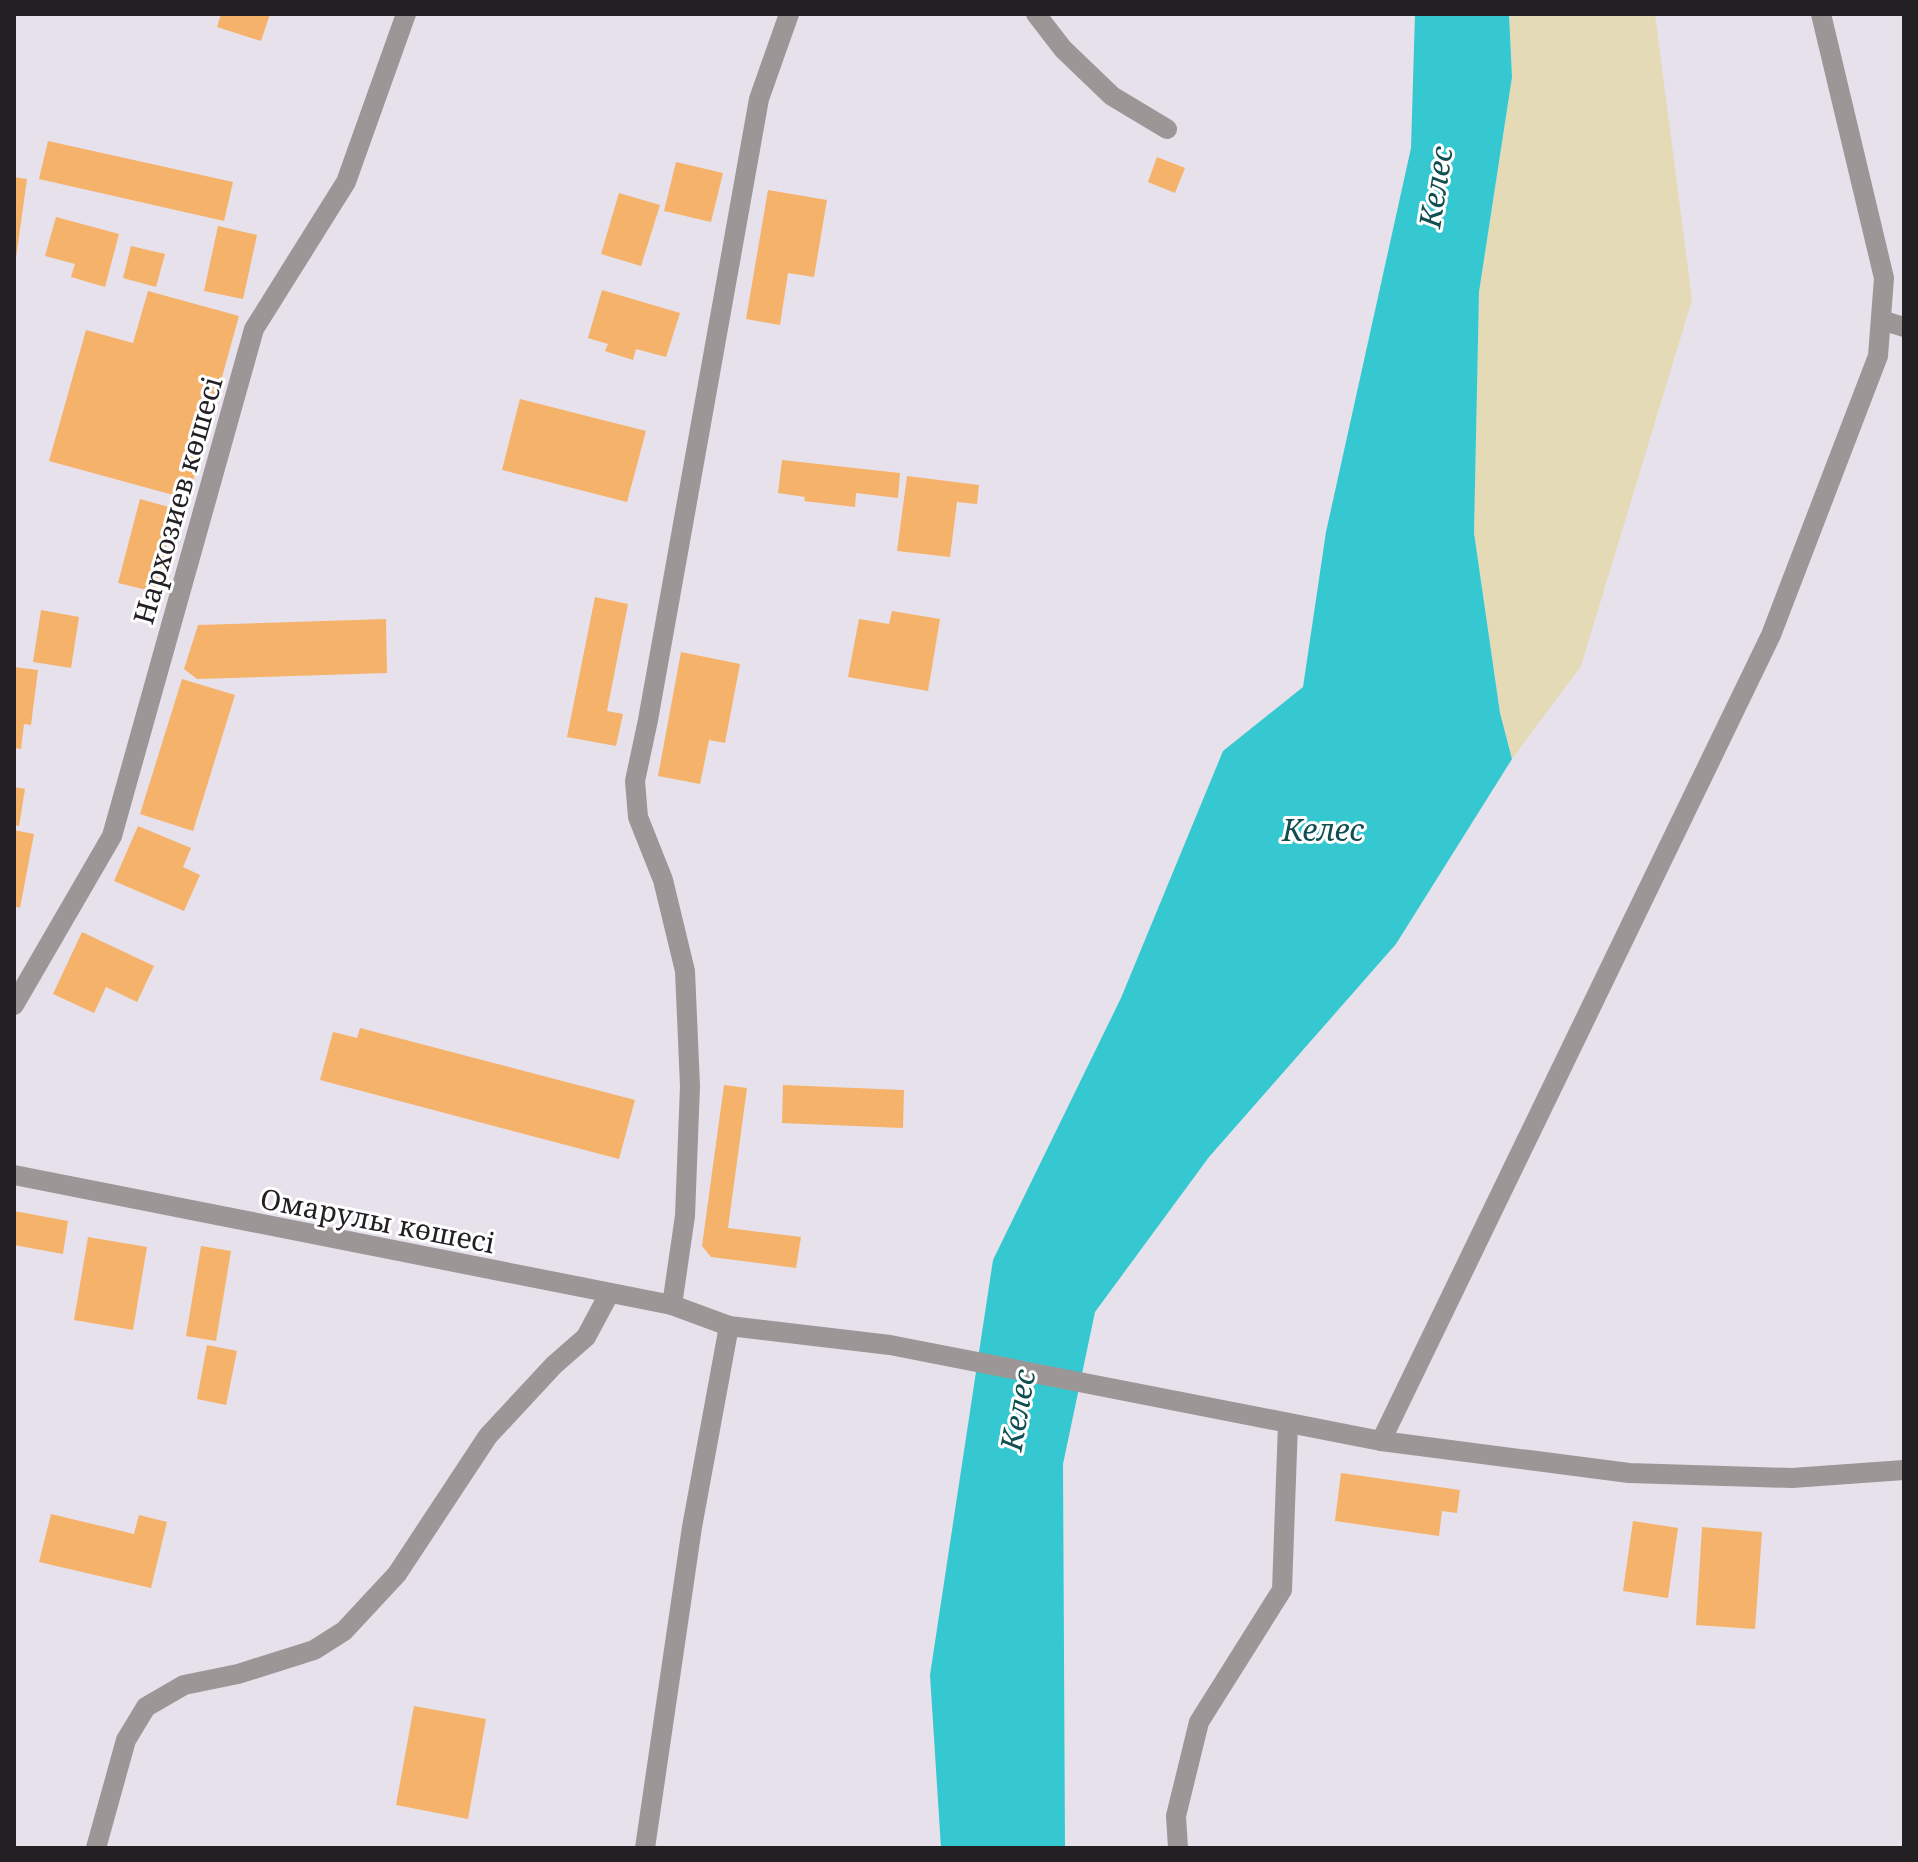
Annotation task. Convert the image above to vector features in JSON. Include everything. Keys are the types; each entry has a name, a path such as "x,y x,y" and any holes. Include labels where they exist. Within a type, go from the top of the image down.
{"street":[{"name":"Нархозиев көшесі","path":"14,1005 112,836 254,329 346,182 406,14"},
{"path":"672,1305 685,1216 690,1086 685,971 663,880 638,817 635,781 759,99 789,14"},
{"path":"1036,14 1063,49 1112,96 1167,129"},
{"path":"1381,1441 1771,635 1878,356 1884,278 1821,14"},
{"path":"1881,320 1904,327"},
{"name":"Омарулы көшесі","path":"14,1175 672,1305 729,1326 890,1345 1381,1441 1629,1473 1792,1478 1904,1470"},
{"path":"96,1848 126,1740 146,1707 184,1685 238,1674 314,1650 344,1631 397,1574 488,1436 554,1365 586,1337 609,1294"},
{"path":"645,1848 692,1527 729,1326"},
{"path":"1178,1848 1176,1816 1199,1722 1282,1590 1288,1424"}],"sand":[{"path":"1509,14 1655,14 1692,300 1581,666 1512,759 1500,713 1474,533 1479,292 1512,77"}],"water":[{"name":"Келес","path":"1415,14 1509,14 1512,77 1479,292 1474,533 1500,713 1512,759 1396,944 1209,1157 1095,1312 1063,1464 1065,1848 941,1848 930,1675 993,1260 1121,998 1223,751 1303,687 1326,532 1411,148"}],"building":[{"path":"221,14 270,14 261,41 217,27"},
{"path":"48,141 233,182 224,221 39,179"},
{"path":"1157,157 1185,168 1175,193 1148,182"},
{"path":"676,162 723,173 711,222 664,211"},
{"path":"14,177 27,179 16,258 14,258"},
{"path":"768,190 827,200 814,277 788,273 780,325 746,319"},
{"path":"619,193 660,205 641,266 601,254"},
{"path":"56,217 119,234 105,287 71,277 75,264 45,256"},
{"path":"218,226 257,235 243,299 204,291"},
{"path":"131,246 165,254 156,287 123,278"},
{"path":"602,290 680,313 666,357 636,349 633,360 605,351 608,344 588,338"},
{"path":"148,291 239,316 188,499 49,461 86,330 133,343"},
{"path":"520,399 646,431 627,502 502,470"},
{"path":"782,460 900,473 898,498 856,493 855,507 804,501 805,497 778,493"},
{"path":"907,476 979,485 977,504 957,502 950,557 897,551"},
{"path":"140,499 176,509 155,592 118,583"},
{"path":"595,597 628,604 607,711 623,714 616,746 567,737"},
{"path":"41,610 79,617 71,668 33,662"},
{"path":"892,611 940,619 928,691 848,677 859,619 889,624"},
{"path":"386,619 387,673 197,679 184,669 198,625"},
{"path":"681,652 740,664 725,743 709,740 700,784 658,776"},
{"path":"14,667 38,670 31,725 24,724 21,749 14,748"},
{"path":"182,679 235,695 193,831 140,814"},
{"path":"14,787 25,789 19,826 14,825"},
{"path":"138,826 191,848 183,867 200,875 184,911 114,881"},
{"path":"14,830 34,834 20,908 14,906"},
{"path":"82,932 154,966 137,1002 106,987 94,1013 53,994"},
{"path":"360,1028 635,1100 619,1159 320,1080 333,1032 357,1038"},
{"path":"724,1085 747,1088 728,1228 801,1237 796,1268 711,1257 702,1246"},
{"path":"783,1085 904,1090 903,1128 782,1123"},
{"path":"14,1211 68,1221 63,1254 14,1245"},
{"path":"88,1237 147,1247 133,1330 74,1320"},
{"path":"201,1246 231,1251 216,1341 186,1336"},
{"path":"207,1345 237,1351 226,1405 197,1399"},
{"path":"1341,1473 1460,1490 1457,1513 1442,1511 1439,1536 1335,1521"},
{"path":"51,1514 134,1534 139,1515 167,1522 151,1588 39,1562"},
{"path":"1633,1521 1678,1528 1668,1598 1623,1591"},
{"path":"1702,1527 1762,1532 1755,1629 1696,1625"},
{"path":"414,1706 486,1719 468,1819 396,1805"}]}
